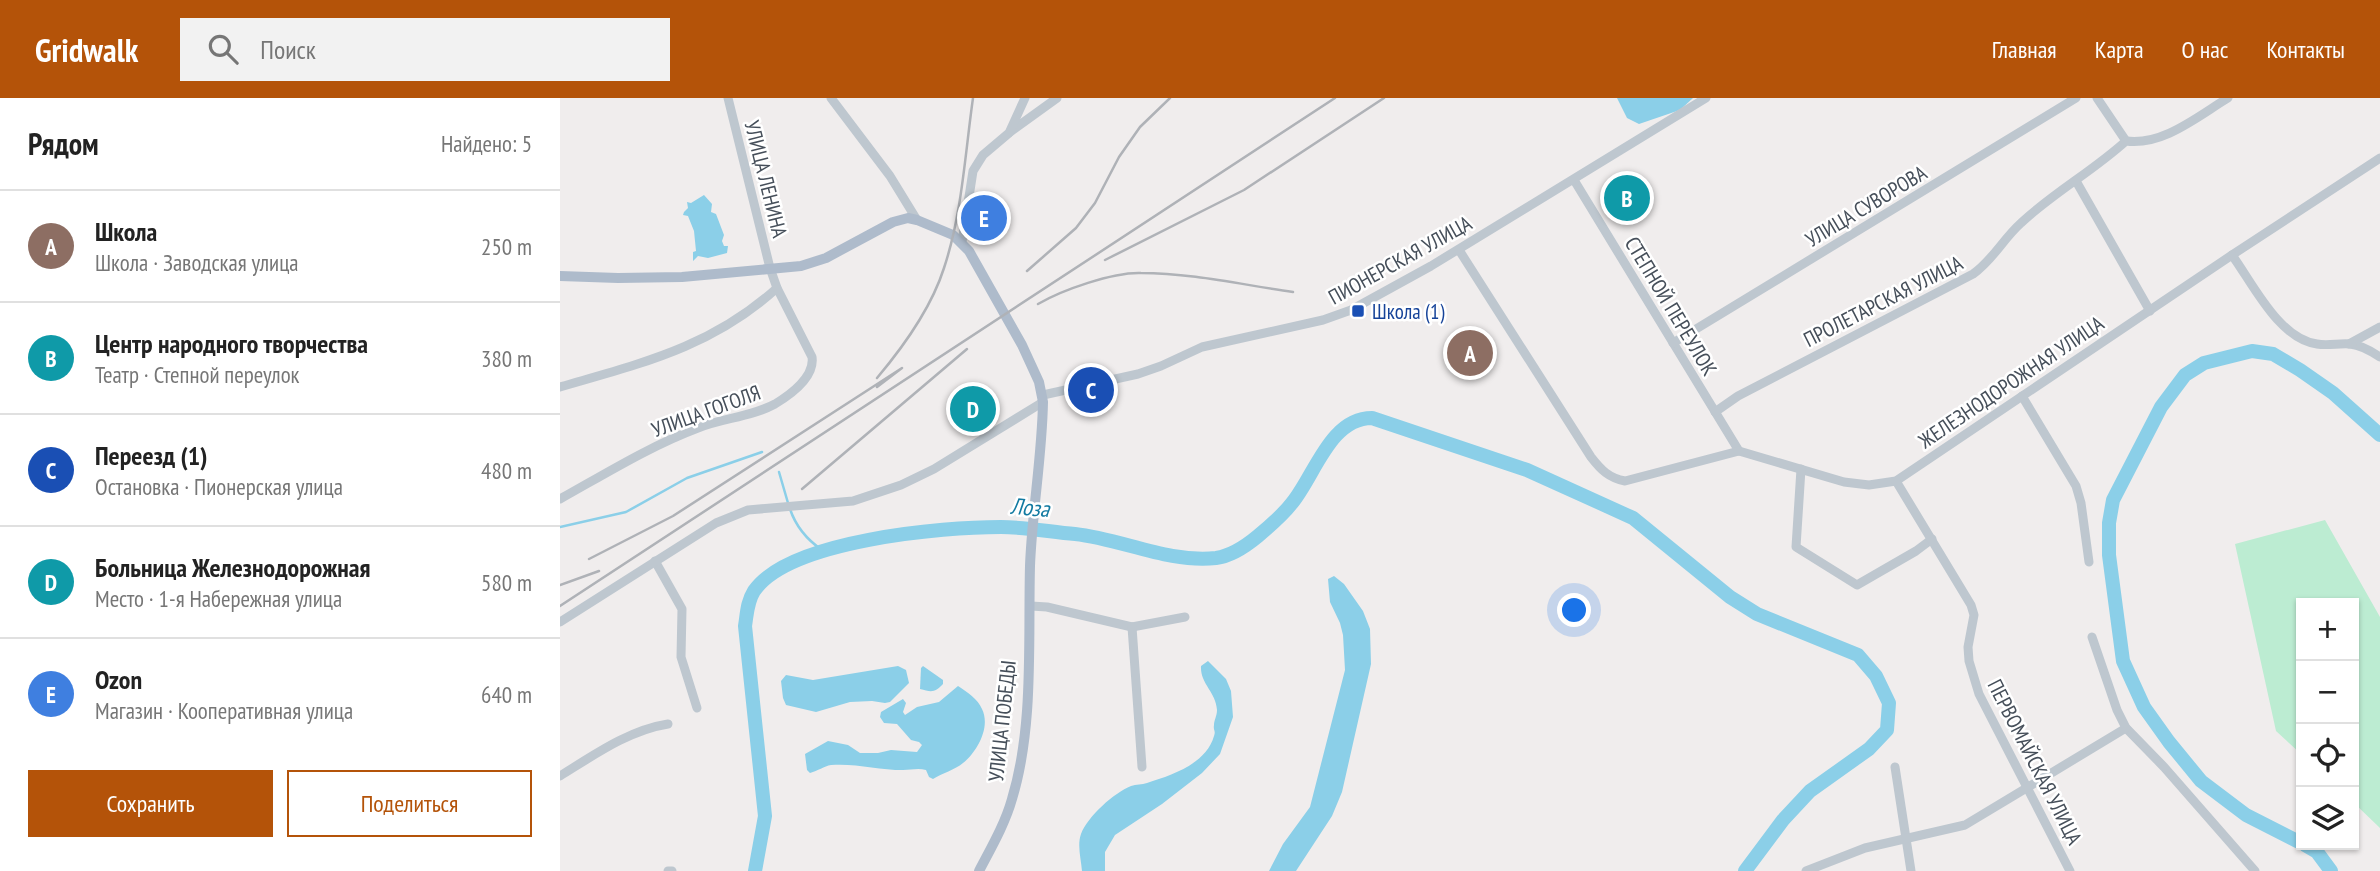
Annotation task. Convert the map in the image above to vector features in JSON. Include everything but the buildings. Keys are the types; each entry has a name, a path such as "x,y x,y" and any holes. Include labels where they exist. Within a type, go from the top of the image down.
{"main road":[{"path":"560,276 682,277 801,267 883,226 902,219 917,220 953,235 962,242 1023,345 1040,382 1043,399"},
{"name":"УЛИЦА ПОБЕДЫ","path":"979,871 1012,800 1022,759 1031,606 1030,567 1043,399"}],"street":[{"name":"УЛИЦА ЛЕНИНА","path":"728,98 770,268 813,362"},
{"path":"831,98 890,176 917,220"},
{"path":"1009,132 1025,98"},
{"path":"962,242 974,171 983,155 1009,132 1057,98"},
{"name":"ПИОНЕРСКАЯ УЛИЦА","path":"560,622 698,532 748,510 853,501 901,485 945,463 1043,399 1146,372 1216,343 1323,320 1351,310 1459,250 1706,98"},
{"name":"УЛИЦА СУВОРОВА","path":"1673,343 2076,98"},
{"path":"2097,98 2126,141 2141,142 2155,139 2228,98"},
{"name":"ПРОЛЕТАРСКАЯ УЛИЦА","path":"1715,412 1738,396 1973,274 1992,259 2007,237 2023,221 2126,141"},
{"name":"ЖЕЛЕЗНОДОРОЖНАЯ УЛИЦА","path":"1739,451 1844,482 1869,485 1895,481 2380,158"},
{"name":"СТЕПНОЙ ПЕРЕУЛОК","path":"1574,180 1739,451"},
{"path":"2076,181 2150,310"},
{"path":"1459,250 1601,470 1614,479 1625,481 1739,451"},
{"path":"2232,255 2282,326 2295,337 2313,344 2349,344 2366,348 2380,357"},
{"path":"560,387 670,355 731,324 777,288"},
{"path":"2349,344 2380,327"},
{"name":"УЛИЦА ГОГОЛЯ","path":"560,499 622,463 681,435 772,405 800,384 808,375 813,362"},
{"path":"2022,396 2076,486 2089,562"},
{"path":"1801,469 1797,547 1857,585 1932,539"},
{"name":"ПЕРВОМАЙСКАЯ УЛИЦА","path":"1895,481 1971,605 1973,615 1968,647 1973,679 2070,871"},
{"path":"654,561 682,609 681,657 697,708"},
{"path":"1031,606 1047,607 1132,627 1185,617"},
{"path":"1132,627 1142,767"},
{"path":"2092,637 2117,710 2126,728 2255,871"},
{"path":"560,776 619,741 654,726 668,724"},
{"path":"1807,871 1865,848 1965,825 2126,728"},
{"path":"1895,767 1910,871"}],"green space":[{"path":"2325,520 2380,617 2380,828 2359,808 2359,598 2296,598 2296,749 2276,731 2235,544"}],"water":[{"path":"1617,98 1693,98 1680,110 1639,124 1627,118"},
{"path":"704,195 712,204 711,212 716,214 724,235 722,241 724,246 728,246 727,253 708,258 698,256 693,261 693,252 696,251 694,231 688,216 683,215 688,208 687,202 691,203"},
{"path":"1334,576 1344,584 1363,611 1370,629 1371,664 1342,792 1332,816 1296,871 1269,871 1283,844 1310,807 1345,670 1343,635 1330,602 1328,579"},
{"path":"1208,661 1226,679 1231,691 1233,717 1220,754 1202,773 1162,804 1115,835 1105,852 1105,871 1082,871 1079,847 1081,834 1102,806 1131,786 1157,780 1187,767 1210,746 1215,734 1217,710 1201,672 1201,666"},
{"path":"898,666 906,670 909,683 890,702 850,702 816,712 786,705 783,698 781,681 786,675 813,680"},
{"path":"923,666 943,680 938,689 920,689"},
{"path":"958,686 978,702 985,723 978,746 956,768 933,779 926,770 920,769 894,770 840,765 828,766 810,773 807,770 805,754 828,741 848,745 860,753 891,750 917,752 922,745 911,740 897,724 884,723 880,717 881,712 903,699 906,703 903,712 905,715 917,707 939,702"}],"waterway":[{"path":"2296,840 2246,815 2201,781 2144,707 2123,661 2109,555 2109,523 2113,500 2161,407 2185,375 2204,363 2252,351 2273,354 2300,370 2333,393 2380,435"},
{"name":"Лоза","path":"755,871 765,816 745,626 754,591 772,574 799,559 832,548 907,534 975,528 1010,527 1075,534 1180,557 1222,557 1248,543 1284,512 1325,450 1345,427 1372,418 1527,470 1633,518 1730,597 1757,614 1858,655 1876,676 1889,703 1887,730 1869,749 1810,791 1783,820 1745,871"},
{"path":"560,527 626,512 687,478 762,452"},
{"path":"779,472 788,503"},
{"path":"790,509 802,532 822,550"},
{"path":"2314,850 2331,871"}],"railway":[{"path":"877,378 916,326 932,298 944,268 959,205 973,98"},
{"path":"1027,271 1076,228 1095,203 1119,157 1140,127 1170,98"},
{"path":"560,606 1335,98"},
{"path":"1105,260 1244,190 1384,98"},
{"path":"1038,304 1088,283 1130,273 1179,275 1293,292"},
{"path":"802,489 967,349"},
{"path":"589,559 673,516 902,368 877,387"},
{"path":"560,585 599,571"}],"place":[{"name":"Центр народного творчества","path":"1627,198"},
{"name":"Ozon","path":"984,218"},
{"name":"Школа (1)","path":"1358,311"},
{"name":"Школа","path":"1470,353"},
{"name":"Переезд (1)","path":"1091,390"},
{"name":"Больница Железнодорожная","path":"973,409"}]}
